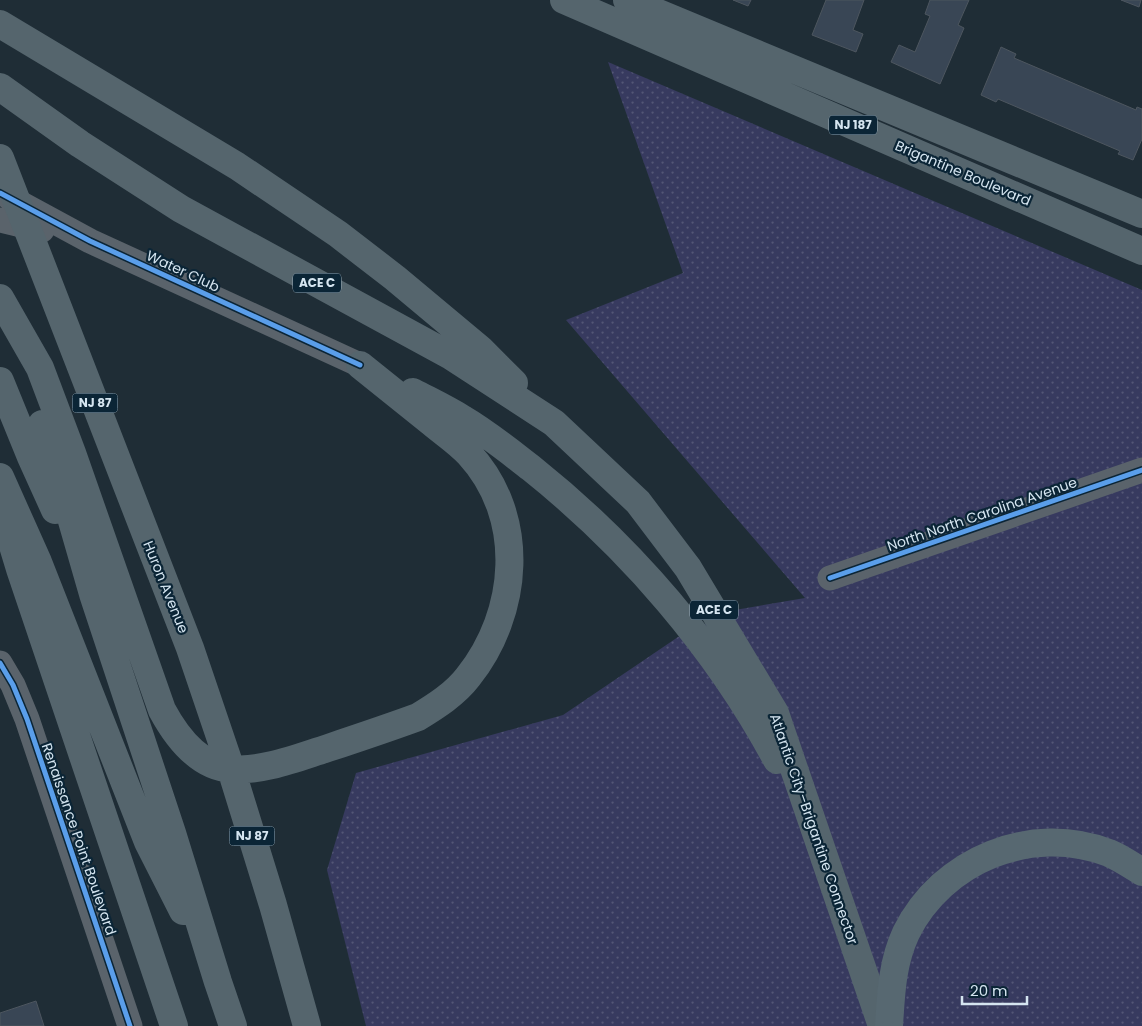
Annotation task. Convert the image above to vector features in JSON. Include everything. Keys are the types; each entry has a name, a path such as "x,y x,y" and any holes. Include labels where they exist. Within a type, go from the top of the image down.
{"highway":[{"path":"889,1026 895,966 906,933 914,919 939,887 972,863 991,854 1012,848 1061,844 1109,853 1142,872"}],"main road":[{"name":"Brigantine Boulevard","path":"564,0 1142,251"},
{"name":"NJ 187","path":"627,0 1142,214"},
{"path":"0,24 237,166 338,234 395,278 480,349 554,423"},
{"name":"Atlantic City–Brigantine Connector","path":"0,87 142,185 219,231 451,356 554,423 638,502 688,568 775,713 882,1026"},
{"name":"Huron Avenue","path":"0,158 190,648 231,769 273,905 307,1026"},
{"path":"0,298 40,368 82,481 162,710 181,740 193,751 205,759 231,769 281,763 397,725 438,706 468,678 493,638 501,620 508,591 509,556 502,512 494,491 469,454 360,365"},
{"path":"0,310 51,448 93,594 233,1026"},
{"path":"360,365 464,420 494,440 579,508 622,552 662,595 719,666 757,723 816,834"},
{"path":"0,381 30,457 93,594"},
{"path":"0,477 38,562 148,842 218,982"},
{"path":"0,503 41,632 174,1026"}],"street":[{"name":"Water Club","path":"0,193 90,241 360,365"},
{"path":"0,220 90,241"},
{"name":"North North Carolina Avenue","path":"830,578 1142,470"},
{"name":"Renaissance Point Boulevard","path":"0,663 13,685 27,719 130,1026"}],"shaded area":[{"path":"608,62 1142,290 1142,1026 366,1026 327,870 356,773 563,715 678,637 735,610 805,598 566,320 683,273"}],"building":[{"path":"733,0 751,0 748,6"},
{"path":"826,0 864,0 853,30 863,34 856,52 812,35"},
{"path":"930,0 969,0 958,25 964,28 940,84 891,62 899,45 915,52 930,16 925,14"},
{"path":"1121,0 1141,0 1139,7"},
{"path":"1001,47 1016,54 1014,58 1136,110 1137,107 1142,109 1142,139 1133,160 1118,154 1120,151 998,99 996,102 981,95"},
{"path":"36,1001 44,1026 0,1026 0,1013"}],"cycle path":[{"path":"0,193 90,241 360,365"},
{"path":"830,578 1142,470"},
{"path":"0,663 13,685 27,719 130,1026"}]}
